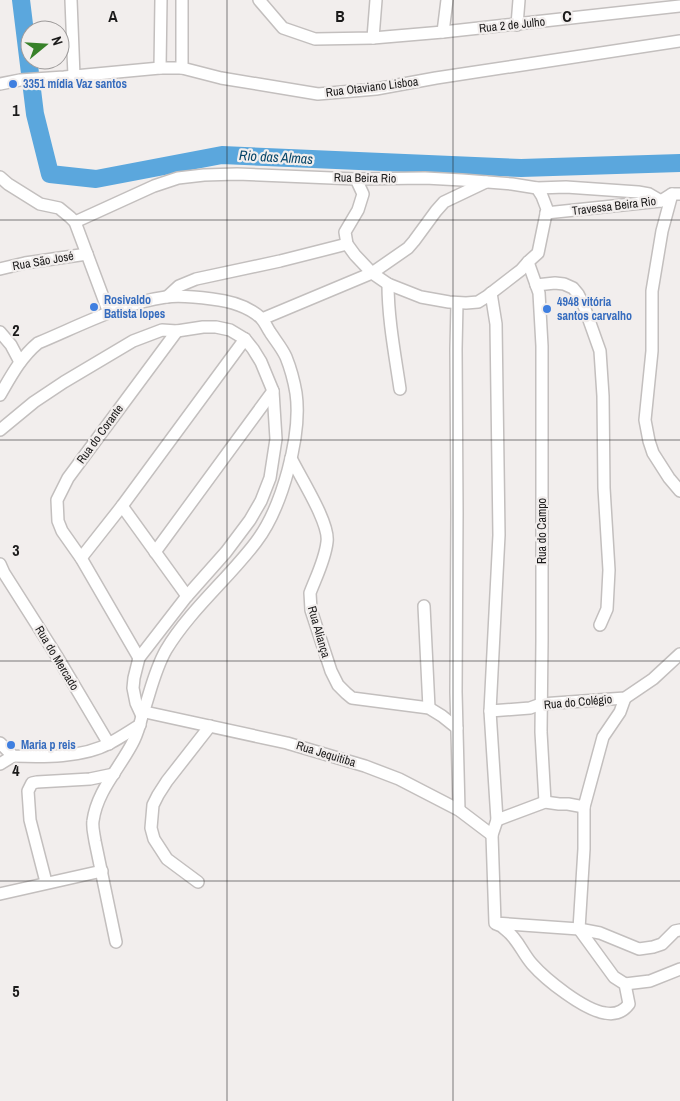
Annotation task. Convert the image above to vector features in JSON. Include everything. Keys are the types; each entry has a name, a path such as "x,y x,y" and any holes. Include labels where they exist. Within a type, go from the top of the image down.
{"street":[{"path":"69,77 71,0"},
{"path":"160,68 161,0"},
{"path":"182,0 182,68"},
{"name":"Rua 2 de Julho","path":"259,0 283,28 315,40 373,38 443,32 680,6"},
{"path":"373,38 376,0"},
{"path":"443,32 447,0"},
{"path":"517,25 519,0"},
{"name":"Rua Otaviano Lisboa","path":"0,84 20,80 160,68 182,68 221,78 318,94 376,89 455,75 680,41"},
{"name":"Rua Beira Rio","path":"75,222 154,186 178,178 204,175 237,174 356,179 425,178 512,184 537,188 566,187 638,192 649,194 661,201"},
{"path":"0,177 40,204 59,208 75,222 109,313"},
{"path":"356,179 363,194 358,210 345,232 347,244 354,255 372,273 388,284 422,297 457,303 478,302 521,270 538,253 546,214 545,202 537,188"},
{"path":"262,319 372,273 408,248 444,202 486,182"},
{"path":"676,194 662,231 652,291 652,350 645,420 653,454 668,478 680,491"},
{"name":"Travessa Beira Rio","path":"546,214 661,201 676,194"},
{"path":"167,297 179,286 196,279 347,244"},
{"name":"Rua São José","path":"0,269 25,263 87,254"},
{"name":"Rua do Campo","path":"528,262 539,293 542,346 541,740 546,802"},
{"path":"536,285 555,283 573,288 584,306 600,351 603,396 604,488 609,570 607,609 600,625"},
{"path":"388,284 392,336 400,389"},
{"path":"491,293 496,324 499,535 490,711 497,820 492,835 495,923"},
{"path":"0,395 20,362 38,343 109,313 135,304 167,297 222,300 241,305 262,319 286,357 296,394 295,444 272,515 257,540 191,616 166,651 155,675 135,739 96,808 93,821 95,841 116,942"},
{"path":"457,303 457,728 459,810"},
{"path":"0,430 34,402 133,341 162,330 177,331 216,327 230,330 245,338 261,362 273,391 276,439 270,478 261,501 250,520 139,658 132,688 142,717"},
{"name":"Rua do Corante","path":"139,658 81,558 62,531 58,521 57,500 68,478 177,331"},
{"path":"0,332 20,362"},
{"path":"81,558 122,506 245,338"},
{"path":"156,552 273,391"},
{"name":"Rua Aliança","path":"291,458 326,525 328,540 310,598 314,620 334,678 352,698 429,708 457,728"},
{"path":"122,506 187,596"},
{"name":"Rua do Mercado","path":"1,573 58,658 108,744"},
{"path":"424,606 429,708"},
{"name":"Rua do Colégio","path":"490,711 530,708 541,704 625,698 653,679 680,654"},
{"path":"625,698 620,712 604,737 584,807 584,849 579,928 614,977 625,984 650,981 680,969"},
{"path":"0,764 13,756 36,757 85,752 108,744 142,717"},
{"name":"Rua Jequitiba","path":"142,717 210,726 287,743 365,766 399,779 459,810 492,835"},
{"path":"198,882 167,859 154,839 151,828 153,805 158,795 210,726"},
{"path":"0,743 13,756"},
{"path":"46,882 30,820 28,791 32,784 37,782 90,779 114,774"},
{"path":"497,820 546,802 584,807"},
{"path":"0,894 46,882 102,871"},
{"path":"495,923 579,928 606,935 639,949 662,944 680,930"},
{"path":"495,923 508,930 532,964 546,977 590,1008 605,1014 621,1012 629,1004 625,984"}],"waterway":[{"name":"Rio das Almas","path":"21,0 35,114 50,174 96,179 222,155 521,168 680,163"}],"place":[{"name":"3351 mídia Vaz santos","path":"13,84"},
{"name":"Rosivaldo Batista lopes","path":"94,307"},
{"name":"4948 vitória santos carvalho","path":"547,309"},
{"name":"Maria p reis","path":"11,745"}]}
